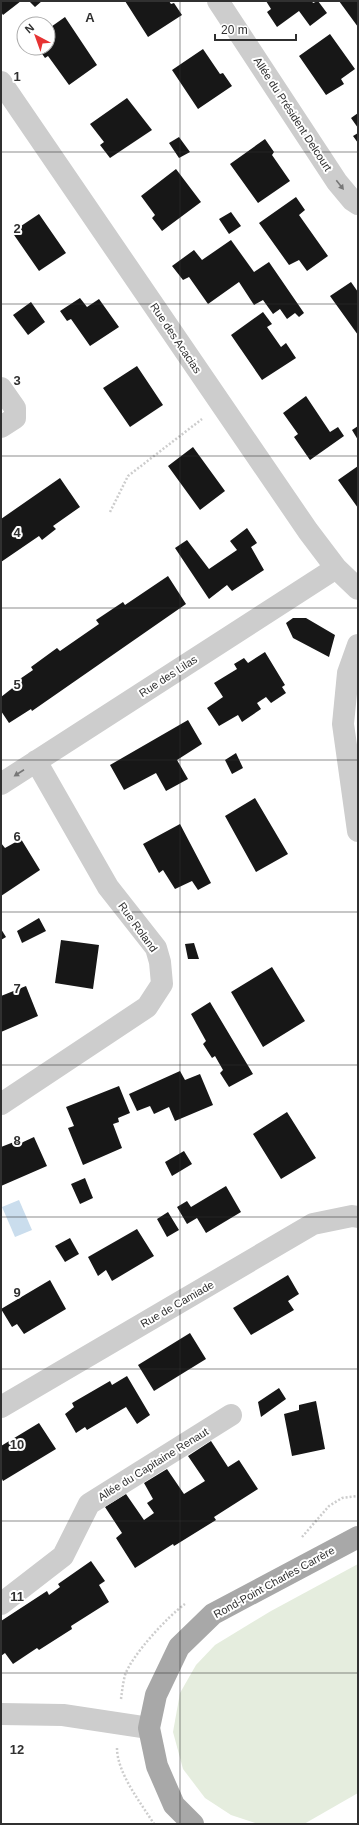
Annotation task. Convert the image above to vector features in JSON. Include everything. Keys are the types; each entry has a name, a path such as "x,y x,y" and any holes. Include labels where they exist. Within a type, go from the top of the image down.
{"main road":[{"name":"Rond-Point Charles Carrère","path":"193,1824 174,1805 157,1766 149,1728 156,1695 180,1647 213,1614 358,1537"}],"street":[{"name":"Allée du Président Delcourt","path":"218,1 338,182 352,200 358,204"},
{"name":"Rue des Acacias","path":"1,82 308,531 336,568 358,589"},
{"path":"1,388 15,408 15,418 1,427"},
{"name":"Rue des Lilas","path":"1,784 336,568"},
{"path":"358,645 348,673 343,724 353,762 358,831"},
{"name":"Rue Roland","path":"1,1104 147,1007 162,984 160,962 156,948 108,887 36,761"},
{"name":"Rue de Camiade","path":"1,1407 313,1224 352,1216 358,1217"},
{"name":"Allée du Capitaine Renaut","path":"1,1604 63,1556 89,1504 231,1415"},
{"path":"1,1714 63,1715 149,1728"}],"path":[{"path":"110,512 128,476 222,405"},
{"path":"342,1498 358,1496"},
{"path":"124,1775 154,1824"}],"green space":[{"path":"358,1564 358,1793 304,1824 258,1824 231,1815 205,1798 183,1769 173,1732 180,1693 196,1665 215,1645 271,1611"}],"water":[{"path":"19,1200 32,1230 15,1237 2,1207"}],"building":[{"path":"1,1 21,1 3,15 1,12"},
{"path":"29,1 42,1 35,7"},
{"path":"125,1 169,1 171,4 174,3 182,15 148,37"},
{"path":"266,1 312,1 313,3 318,1 327,13 310,26 299,11 277,27 267,12 271,9"},
{"path":"339,1 358,1 358,27"},
{"path":"65,17 97,65 69,85 48,56 56,56 56,23"},
{"path":"330,34 355,69 341,79 344,84 326,95 299,56"},
{"path":"203,49 220,74 223,73 232,86 198,109 172,70"},
{"path":"127,98 152,130 110,158 100,145 104,142 90,124"},
{"path":"358,113 358,128 351,118"},
{"path":"358,133 358,143 353,136"},
{"path":"179,137 190,152 179,158 169,143"},
{"path":"265,139 274,152 272,155 290,181 258,203 230,164"},
{"path":"176,169 201,202 162,231 152,218 155,215 141,196"},
{"path":"296,197 305,210 299,215 328,256 307,271 299,260 289,265 259,223"},
{"path":"231,212 241,226 229,234 219,219"},
{"path":"39,214 66,253 39,271 12,232"},
{"path":"231,240 254,272 269,262 304,313 299,317 295,313 287,319 280,309 273,314 263,300 254,305 239,282 208,304 189,277 183,280 172,266 194,250 202,260"},
{"path":"351,282 358,292 358,335 330,296"},
{"path":"80,298 87,307 99,299 119,327 90,346 71,319 67,321 60,311"},
{"path":"31,302 45,322 28,335 13,315"},
{"path":"263,312 272,324 267,327 281,347 286,343 296,358 262,380 231,335"},
{"path":"137,366 163,405 130,427 103,388"},
{"path":"306,396 330,432 338,427 344,436 310,460 294,437 298,434 283,413"},
{"path":"358,426 358,440 352,430"},
{"path":"193,447 225,491 200,510 168,466"},
{"path":"358,466 358,508 338,480"},
{"path":"60,478 80,507 53,526 56,529 42,540 39,536 1,562 1,519"},
{"path":"247,528 257,543 251,547 264,570 232,591 227,585 209,599 175,548 187,540 209,569 237,550 230,541"},
{"path":"168,576 186,604 32,711 31,709 9,723 1,711 1,697 15,686 14,683 33,670 31,667 57,648 60,651 99,624 96,620 123,602 125,605"},
{"path":"293,618 306,618 335,635 329,657 293,638 286,623"},
{"path":"265,652 285,685 282,687 286,693 271,703 266,697 257,703 261,709 242,722 238,715 219,726 207,708 223,697 214,683 237,669 234,664 244,658 248,663"},
{"path":"188,720 202,744 177,760 188,779 166,791 156,773 124,790 110,765"},
{"path":"236,753 243,768 232,774 225,760"},
{"path":"255,798 288,854 256,872 225,816"},
{"path":"180,824 211,883 198,890 192,881 175,889 163,870 159,873 143,844"},
{"path":"21,839 40,870 1,896 1,843 5,848"},
{"path":"39,918 46,931 22,943 17,931"},
{"path":"1,929 6,937 1,940"},
{"path":"61,940 99,945 93,989 55,983"},
{"path":"194,943 199,959 188,959 185,944"},
{"path":"272,967 305,1021 263,1047 231,992"},
{"path":"26,986 38,1016 1,1032 1,996"},
{"path":"210,1002 253,1074 229,1087 220,1073 223,1070 215,1056 212,1058 203,1044 206,1041 191,1014"},
{"path":"180,1071 185,1080 200,1074 213,1105 175,1121 169,1107 154,1114 150,1106 137,1111 129,1094"},
{"path":"119,1086 130,1113 118,1118 119,1122 113,1124 122,1148 83,1165 68,1128 74,1126 66,1107"},
{"path":"287,1112 316,1158 281,1179 253,1134"},
{"path":"34,1137 47,1166 1,1186 1,1147 19,1140 21,1143"},
{"path":"184,1151 192,1164 172,1176 165,1162"},
{"path":"85,1178 93,1198 80,1204 71,1184"},
{"path":"226,1186 241,1212 206,1233 197,1218 187,1224 177,1207 187,1201 191,1207"},
{"path":"168,1212 179,1230 167,1237 157,1219"},
{"path":"137,1229 154,1256 112,1281 106,1270 98,1276 88,1257"},
{"path":"70,1238 79,1254 65,1262 55,1246"},
{"path":"288,1275 299,1294 288,1301 294,1310 251,1335 233,1308"},
{"path":"50,1280 66,1309 24,1334 17,1324 12,1327 1,1309"},
{"path":"190,1333 206,1359 154,1391 138,1365"},
{"path":"127,1376 150,1415 137,1424 126,1407 87,1430 85,1427 76,1433 65,1414 74,1407 72,1403 110,1381 112,1385"},
{"path":"279,1388 286,1399 261,1417 258,1402"},
{"path":"316,1401 325,1449 292,1456 284,1414 299,1410 299,1405"},
{"path":"39,1423 56,1449 3,1481 1,1477 1,1446"},
{"path":"211,1441 228,1467 239,1460 258,1489 214,1517 216,1520 174,1546 173,1544 135,1568 116,1538 122,1533 105,1507 126,1494 144,1520 154,1513 147,1503 153,1499 144,1483 167,1469 184,1494 205,1481 188,1456"},
{"path":"91,1561 105,1581 99,1585 109,1602 71,1626 72,1629 39,1650 37,1648 13,1664 5,1653 1,1656 1,1621 47,1591 49,1595 60,1587 58,1584"}]}
